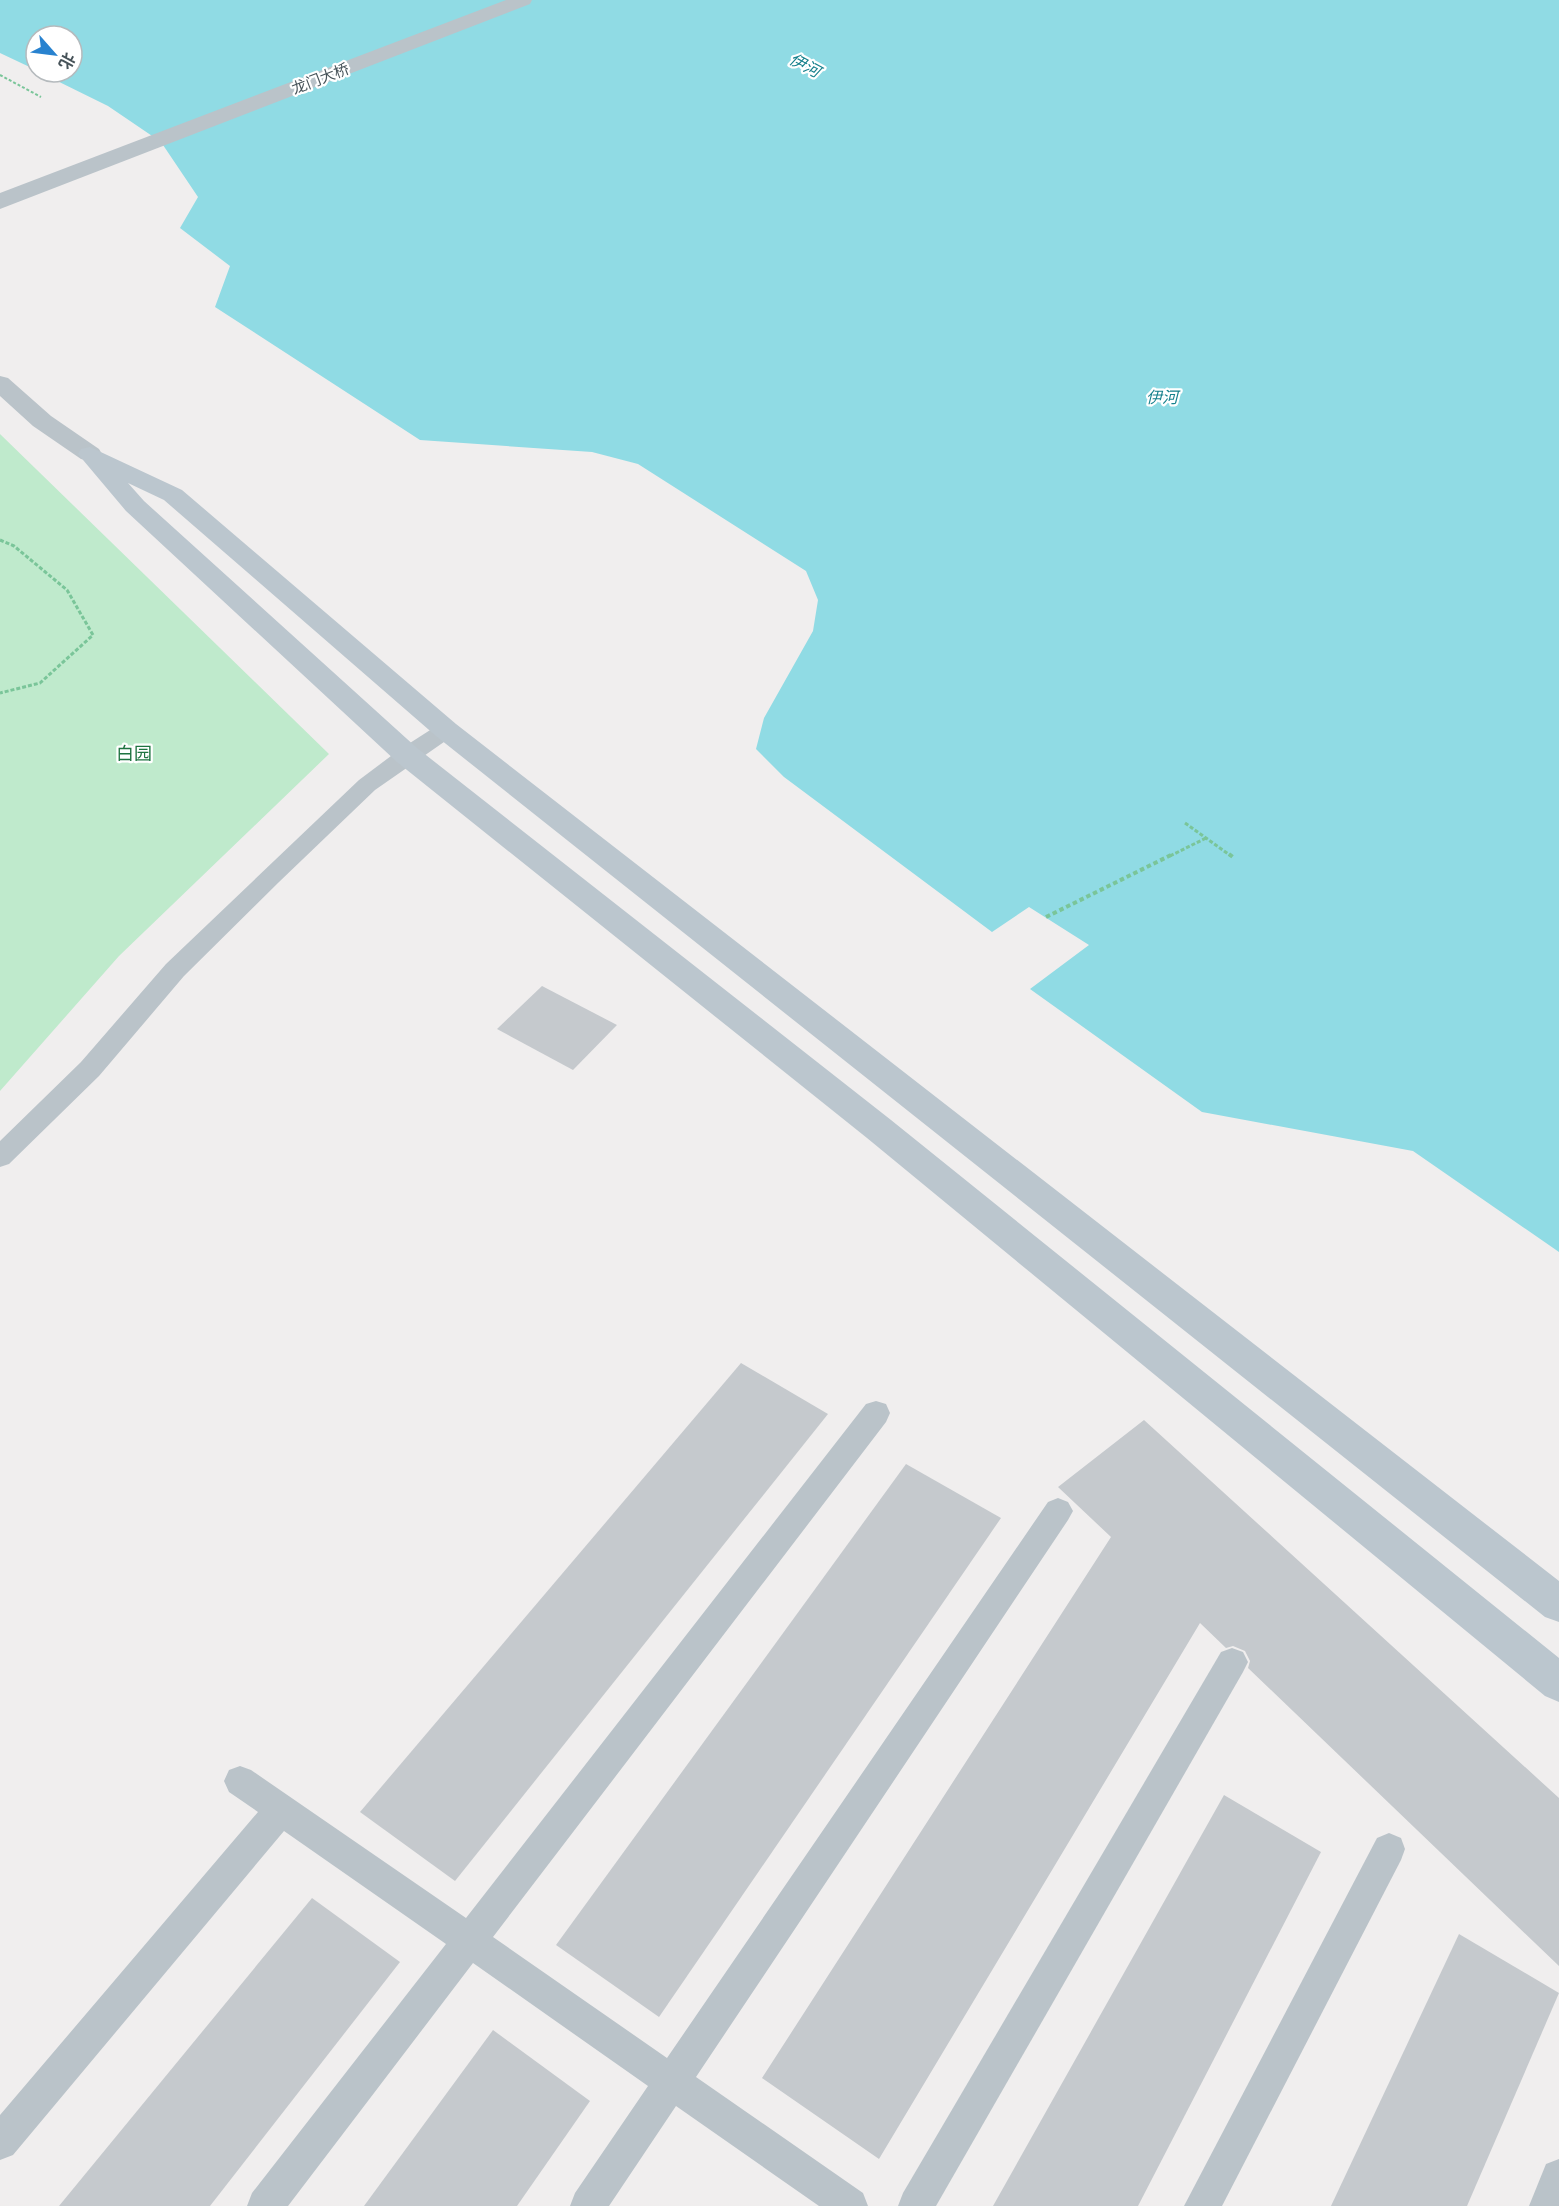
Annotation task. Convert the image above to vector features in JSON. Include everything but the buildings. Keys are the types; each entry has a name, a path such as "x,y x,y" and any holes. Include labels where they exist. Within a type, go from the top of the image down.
{"main road":[{"path":"90,454 173,495 446,730 1559,1604"},
{"path":"90,454 135,506 406,755 879,1129 1559,1683"}],"street":[{"name":"龙门大桥","path":"2,201 523,0"},
{"path":"0,383 42,421 90,454"}],"lane":[{"path":"0,1157 90,1069 191,954 367,785 406,755 446,730"},
{"path":"265,2206 876,1413"},
{"path":"588,2206 1058,1511"},
{"path":"916,2206 1232,1662"},
{"path":"240,1781 850,2206"},
{"path":"0,2142 281,1810"},
{"path":"1202,2206 1389,1849"},
{"path":"1547,2206 1559,2177"}],"path":[{"path":"0,75 41,97"},
{"path":"0,540 14,546 67,590 93,635 40,683 0,693"},
{"path":"1185,823 1234,858"},
{"path":"1046,917 1206,838"}],"green space":[{"name":"白园","path":"0,434 329,754 119,956 0,1091"}],"water":[{"name":"伊河","path":"0,0 1559,0 1559,1252 1413,1151 1202,1112 1030,989 1089,945 1029,907 992,932 784,777 756,749 764,718 813,631 818,600 806,571 638,464 592,452 420,440 215,307 230,266 180,228 198,197 161,142 108,106 63,84 84,84 84,24 24,24 24,64 0,53"}]}
